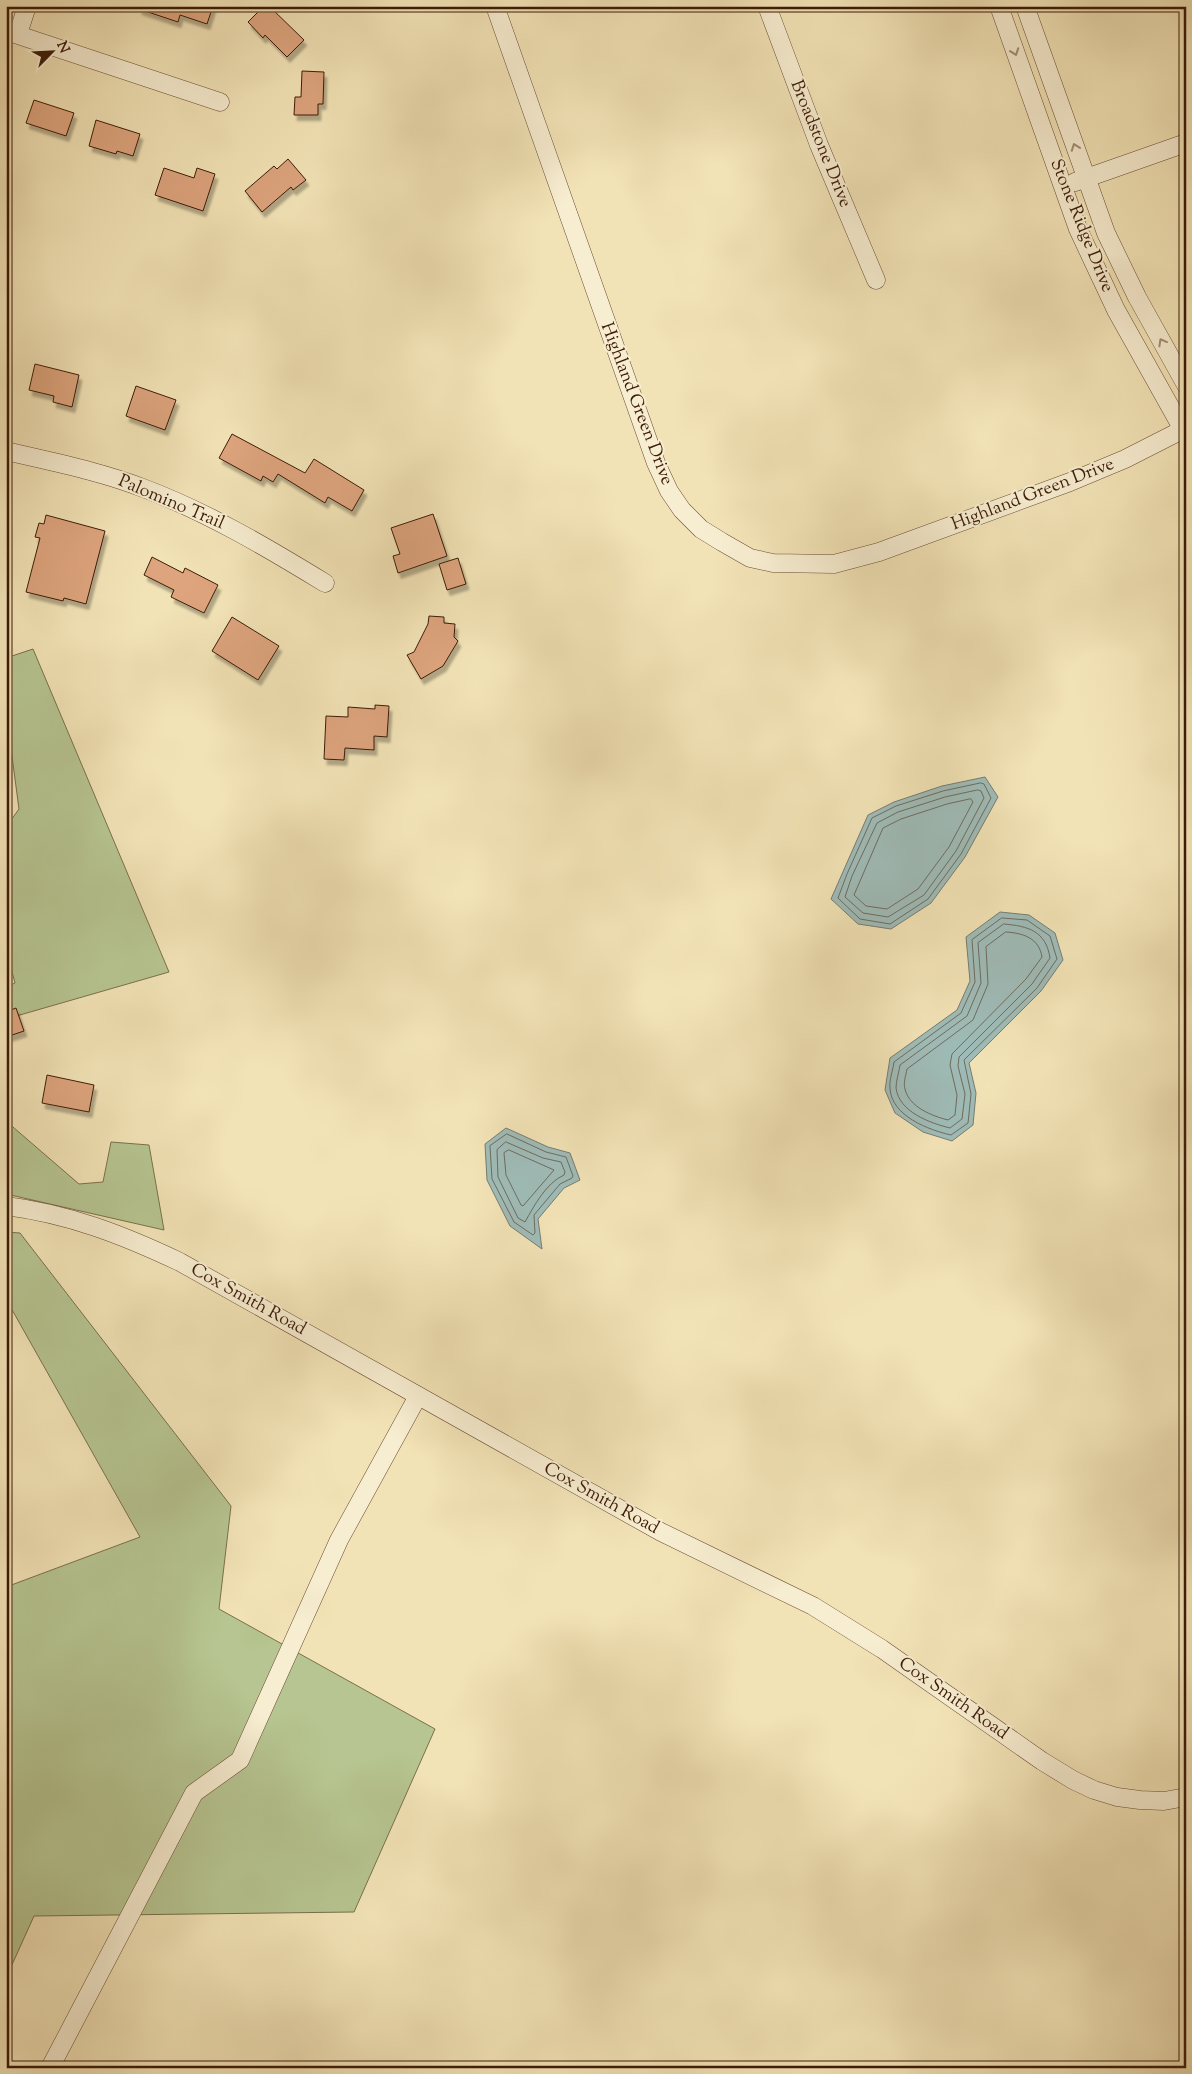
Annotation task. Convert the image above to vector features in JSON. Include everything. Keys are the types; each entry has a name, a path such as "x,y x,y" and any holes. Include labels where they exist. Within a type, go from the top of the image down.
{"street":[{"path":"27,6 12,32 220,102"},
{"name":"Highland Green Drive","path":"496,6 656,463 669,491 682,510 701,529 722,542 750,558 773,563 834,564 878,552 1070,482 1185,431"},
{"name":"Broadstone Drive","path":"767,6 819,144 876,280"},
{"name":"Stone Ridge Drive","path":"999,6 1078,229 1098,274 1185,431"},
{"name":"Stone Ridge Drive","path":"1024,6 1106,233 1121,268 1186,385"},
{"path":"1063,187 1186,143"},
{"name":"Palomino Trail","path":"6,451 100,474 141,487 228,526 325,583"},
{"name":"Cox Smith Road","path":"6,1206 83,1222 127,1237 180,1262 661,1532 813,1606 896,1659 1042,1762 1073,1780 1094,1790 1132,1799 1164,1800 1186,1797"},
{"path":"50,2068 194,1793 240,1760 339,1540 418,1396"}],"green space":[{"path":"33,649 169,972 6,1019 6,987 15,983 6,949 6,827 19,809 6,711 6,658"},
{"path":"6,1121 79,1184 103,1182 111,1142 149,1145 164,1230 6,1194"},
{"path":"6,1232 20,1233 231,1506 219,1609 435,1729 354,1912 34,1916 6,1978 6,1587 140,1537 6,1299"}],"water":[{"path":"985,777 998,797 965,857 931,903 891,929 858,924 831,899 868,815 894,802 942,786"},
{"path":"1000,912 1029,915 1055,933 1063,960 1041,991 969,1063 976,1093 973,1125 952,1141 923,1132 895,1113 885,1090 890,1058 957,1010 970,981 966,937"},
{"path":"506,1128 548,1147 570,1153 580,1180 564,1188 538,1219 542,1249 510,1226 487,1180 485,1144"}],"building":[{"path":"139,6 213,6 207,24 180,15 178,22 139,9"},
{"path":"264,6 269,6 304,40 287,57 265,35 263,38 248,22"},
{"path":"302,71 324,72 323,104 318,104 318,115 294,115 295,97 301,97"},
{"path":"34,100 74,113 66,136 26,123"},
{"path":"96,120 140,134 133,156 117,151 116,154 89,146"},
{"path":"288,159 306,180 293,190 291,187 262,212 245,191 274,166 277,169"},
{"path":"164,168 194,178 197,168 215,174 203,211 155,195"},
{"path":"35,364 79,375 72,407 53,402 54,396 29,390"},
{"path":"136,386 176,400 165,430 126,416"},
{"path":"232,434 305,473 314,459 364,490 352,511 328,497 325,503 278,474 273,482 263,476 261,481 219,458"},
{"path":"433,514 447,556 398,573 393,556 400,554 391,528"},
{"path":"46,515 105,531 86,604 64,598 63,601 26,592 40,538 35,537 39,523 44,524"},
{"path":"152,557 183,573 185,568 218,585 204,613 171,597 174,590 144,575"},
{"path":"458,558 466,584 447,590 439,564"},
{"path":"429,616 444,617 444,623 455,624 454,637 458,641 443,666 421,679 407,655 414,652 428,624"},
{"path":"232,617 279,646 258,680 212,651"},
{"path":"375,705 389,706 387,737 374,736 374,750 345,748 344,760 324,759 326,716 348,717 348,707 375,709"},
{"path":"16,1008 24,1031 6,1037 6,1012"},
{"path":"47,1075 94,1085 89,1112 42,1103"}]}
